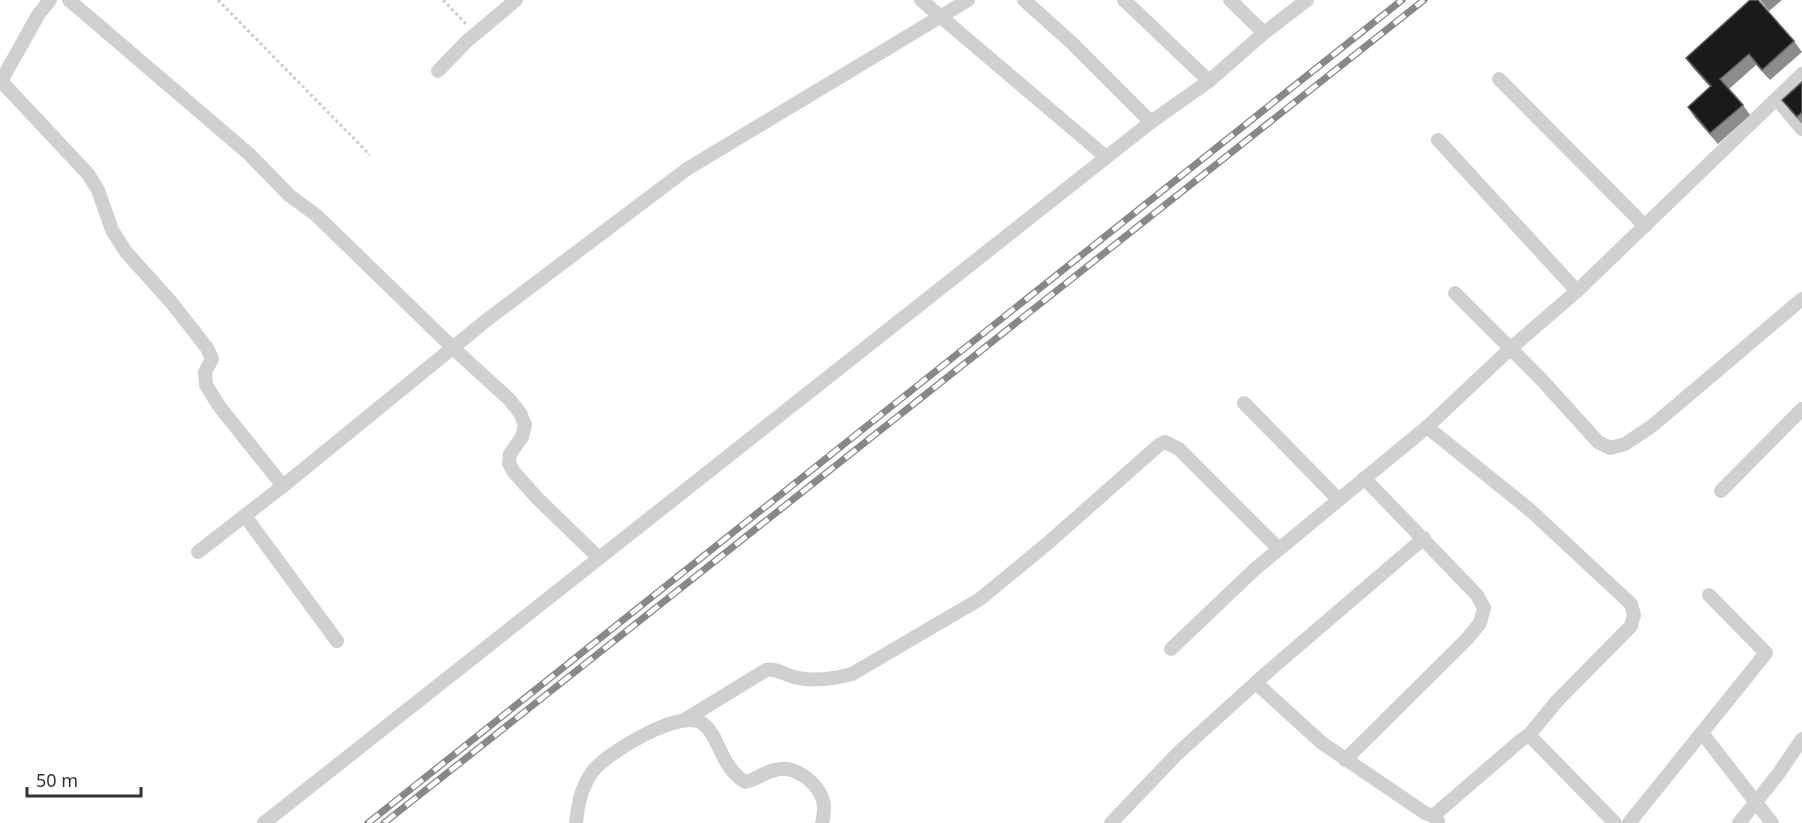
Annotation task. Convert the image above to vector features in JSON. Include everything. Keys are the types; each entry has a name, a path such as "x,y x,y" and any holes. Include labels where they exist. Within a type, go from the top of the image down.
{"street":[{"path":"50,0 38,15 0,82 88,174 98,190 112,230 126,252 171,302 207,348 212,359 206,372 206,385 219,406 283,486"},
{"path":"69,0 249,154 289,195 315,215 509,399 520,412 525,425 522,437 510,454 509,463 513,471 537,498 599,558"},
{"path":"438,71 475,34 516,0"},
{"path":"921,0 1106,158"},
{"path":"198,552 552,270 687,169 968,0"},
{"path":"1023,0 1072,43 1151,122"},
{"path":"1124,0 1209,81"},
{"path":"1230,0 1263,33"},
{"path":"264,823 1151,122 1209,81 1263,33 1307,0"},
{"path":"1171,649 1225,595 1278,548 1427,427 1511,348 1577,291 1802,74"},
{"path":"1499,79 1645,226"},
{"path":"1777,99 1802,129"},
{"path":"1438,140 1577,291"},
{"path":"1455,294 1511,348 1599,442 1610,448 1625,444 1652,426 1802,299"},
{"path":"1244,403 1338,499"},
{"path":"1721,491 1802,409"},
{"path":"1256,683 1322,743 1436,820 1529,735 1564,693 1631,626 1634,615 1631,604 1530,510 1427,427"},
{"path":"576,823 581,794 595,769 652,731 672,722 686,719 766,670 774,669 794,677 818,680 852,674 980,599 1165,442 1179,449 1278,548"},
{"path":"1345,760 1467,639 1480,623 1484,608 1477,595 1364,478"},
{"path":"245,516 338,641"},
{"path":"1111,823 1177,754 1424,538"},
{"path":"1629,823 1766,653 1709,596"},
{"path":"686,719 700,722 708,730 728,768 745,782 776,769 790,769 802,774 822,798 825,811 822,823"},
{"path":"1702,733 1773,823"},
{"path":"1529,735 1615,823"},
{"path":"1739,823 1802,739"}],"path":[{"path":"218,0 370,155"},
{"path":"442,0 475,34"}],"building":[{"path":"1750,0 1758,0 1794,41 1762,70 1749,54 1720,79 1743,105 1710,133 1688,107 1711,86 1686,58"},
{"path":"1802,82 1802,112 1797,117 1782,100"}],"railway":[{"path":"368,823 1402,0"},
{"path":"384,823 1424,0"}]}
